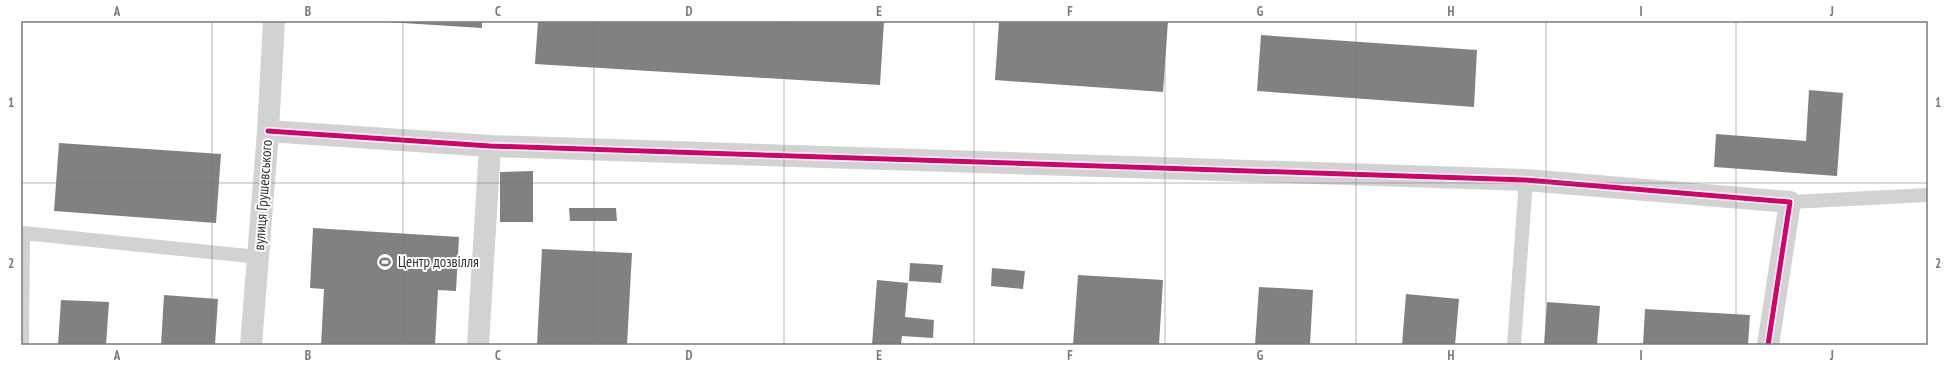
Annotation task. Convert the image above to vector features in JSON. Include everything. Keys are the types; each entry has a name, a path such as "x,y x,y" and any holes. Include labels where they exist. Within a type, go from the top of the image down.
{"street":[{"name":"вулиця Грушевського","path":"251,345 259,258 274,21"},
{"path":"268,131 490,146 1526,180 1790,202 1768,345"},
{"path":"478,345 490,146"}],"lane":[{"path":"1514,345 1526,180"},
{"path":"1790,202 1928,195"},
{"path":"22,345 23,232 259,258"}],"building":[{"path":"371,21 482,21 482,28"},
{"path":"538,21 884,21 880,85 535,64"},
{"path":"999,21 1168,21 1163,92 995,80"},
{"path":"1261,35 1477,50 1474,107 1257,91"},
{"path":"1809,90 1843,93 1837,176 1714,167 1716,134 1806,141"},
{"path":"59,143 221,154 216,223 54,211"},
{"path":"533,171 533,222 500,222 500,172"},
{"path":"569,208 616,208 617,221 570,221"},
{"name":"Центр дозвілля","path":"313,228 459,237 456,291 438,290 435,345 321,345 324,289 310,288"},
{"path":"542,249 632,253 627,345 537,345"},
{"path":"910,263 943,265 941,283 909,281"},
{"path":"992,268 1025,271 1023,289 991,286"},
{"path":"1078,275 1163,280 1159,345 1073,345"},
{"path":"877,280 908,283 905,317 934,320 933,338 902,336 901,345 872,345"},
{"path":"1259,287 1313,290 1310,345 1255,345"},
{"path":"1406,294 1459,299 1455,345 1402,345"},
{"path":"164,295 218,299 215,345 161,345"},
{"path":"61,300 109,302 106,345 58,345"},
{"path":"1547,302 1600,306 1597,345 1544,345"},
{"path":"1645,309 1750,315 1748,345 1643,345"}],"cycle path":[{"path":"268,131 490,146 1526,180 1790,202 1768,345"}],"place":[{"name":"Центр дозвілля","path":"385,262"}]}
